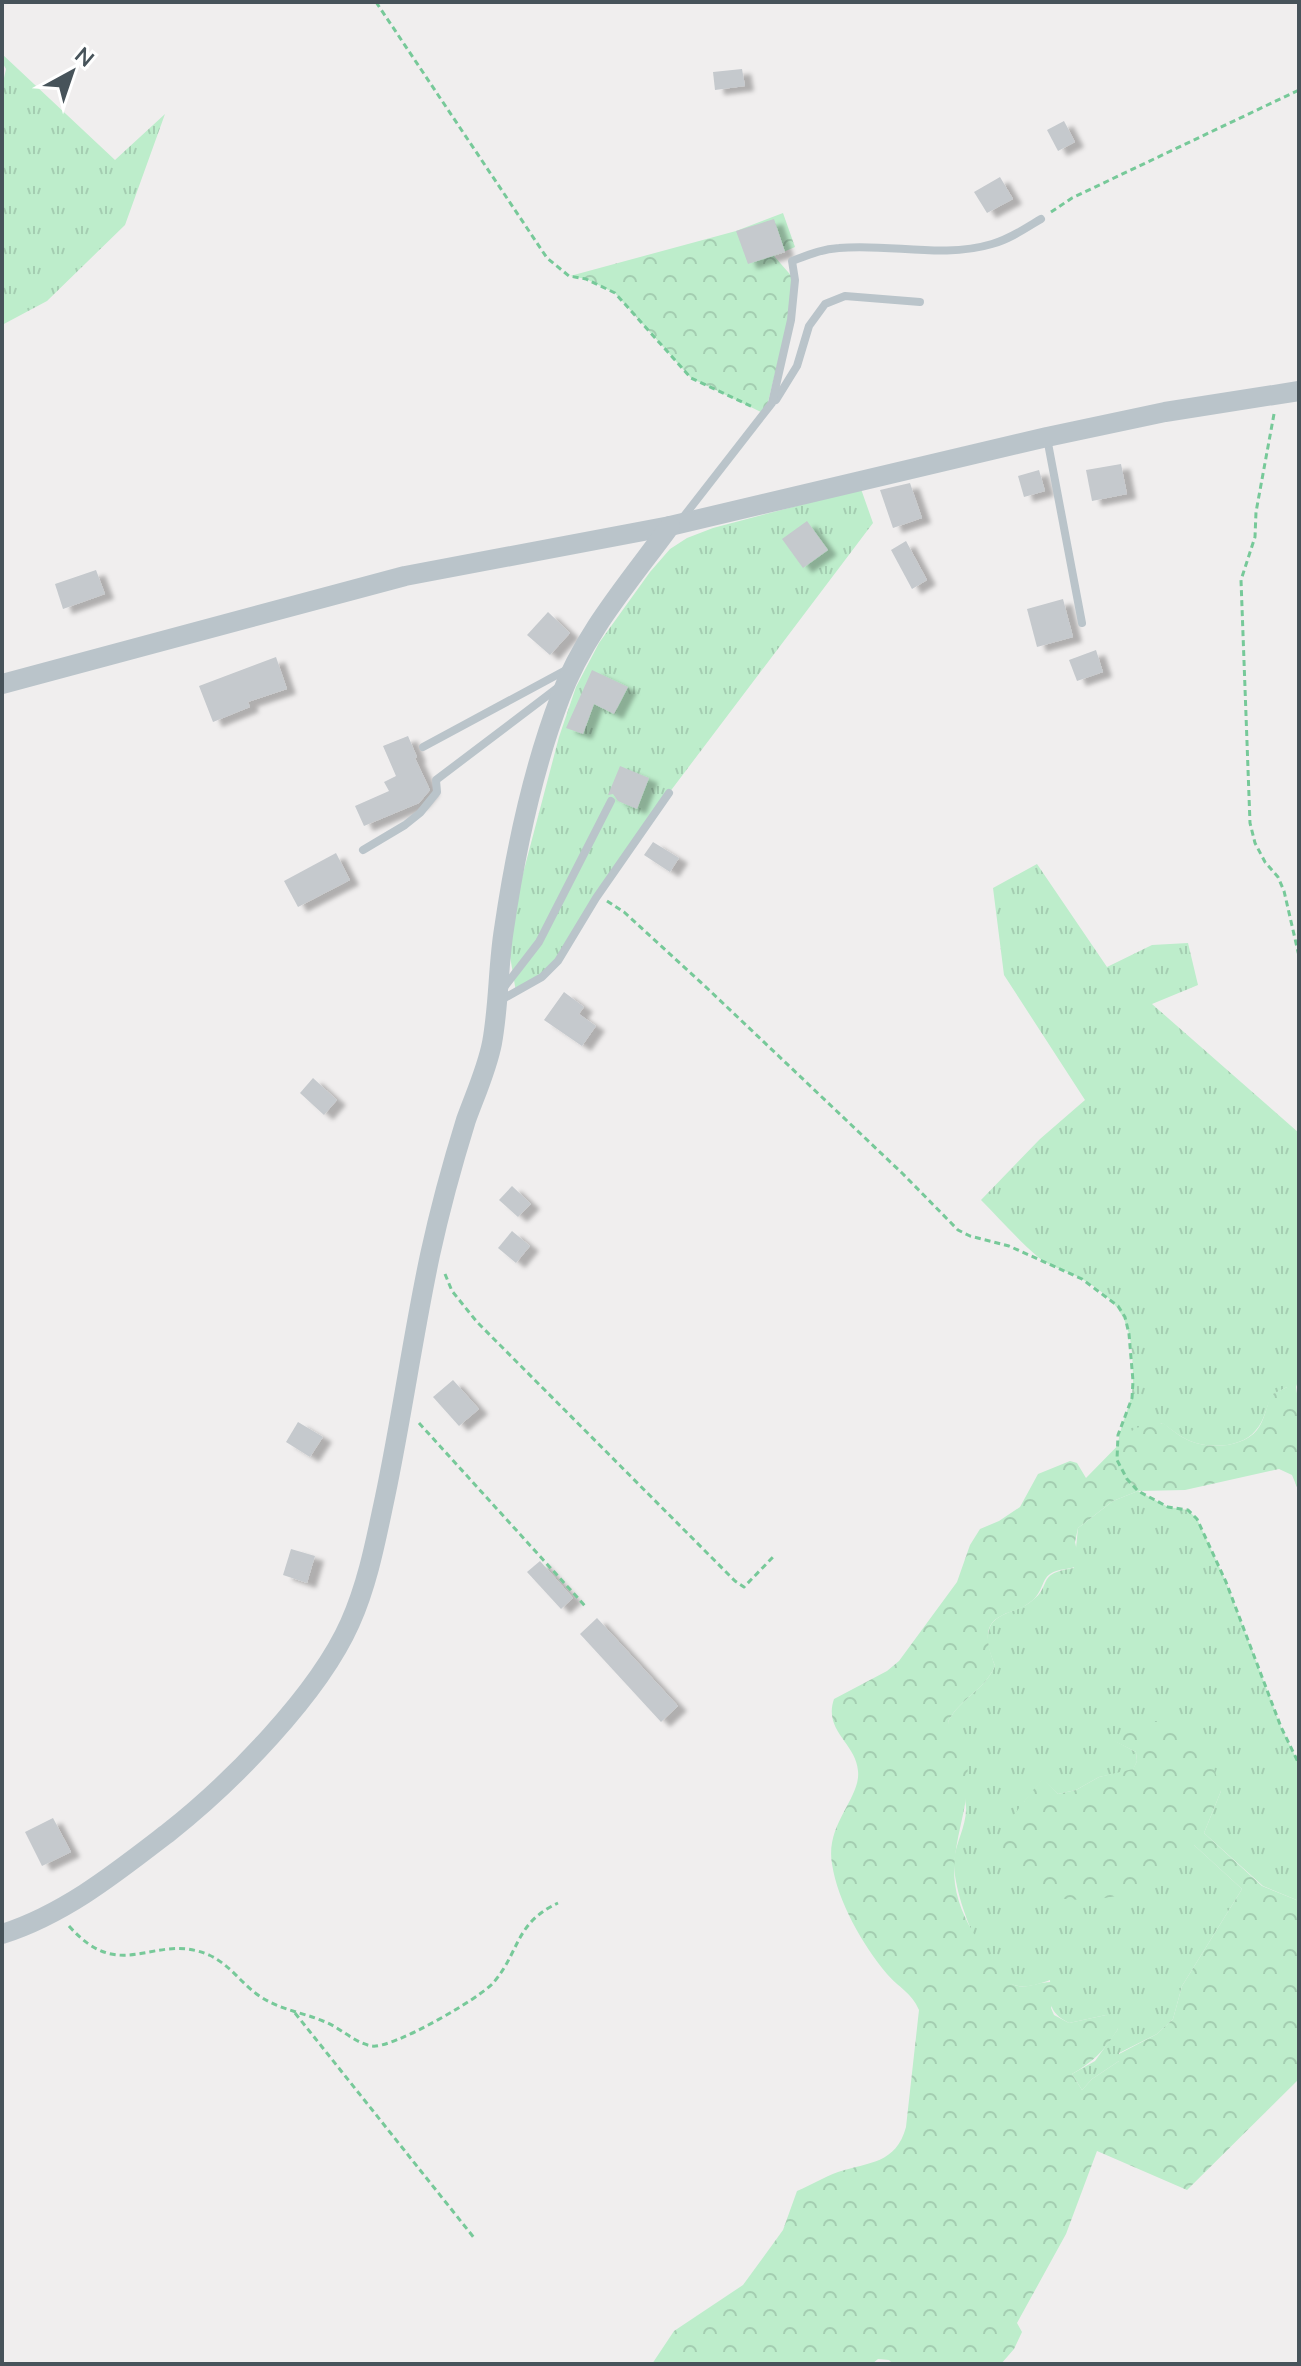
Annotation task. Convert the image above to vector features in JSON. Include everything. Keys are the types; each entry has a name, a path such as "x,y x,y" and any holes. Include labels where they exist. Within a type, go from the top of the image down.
{"street":[{"path":"2,684 405,576 674,525 1165,412 1299,391"},
{"path":"2,1934 35,1923 109,1877 216,1793 303,1696 332,1656 350,1623 370,1565 404,1406 445,1186 492,1044 504,931 523,826 559,700 593,631 674,525"}],"lane":[{"path":"765,414 775,393 791,320 795,280 792,261 816,251 838,248 941,251 972,248 993,244 1041,219"},
{"path":"674,525 791,378 809,326 825,304 845,296 920,302"},
{"path":"1047,437 1082,623"},
{"path":"423,747 525,690 570,674"},
{"path":"363,850 420,813 437,792 436,780 570,674"},
{"path":"497,999 542,977 550,969 669,793"},
{"path":"497,999 539,942 611,801"}],"path":[{"path":"376,2 547,258 569,276 586,279 615,293 691,378 765,414"},
{"path":"1041,219 1072,198 1299,90"},
{"path":"1278,394 1256,512 1255,537 1241,580 1250,823 1255,843 1284,891 1299,956"},
{"path":"596,898 610,902 624,912 903,1174 958,1230 1009,1246 1082,1279 1118,1306 1125,1317 1129,1334 1133,1381 1132,1398 1118,1435 1117,1460 1138,1491 1168,1507 1188,1510 1197,1519 1226,1582 1281,1727 1299,1764"},
{"path":"433,1242 452,1291 463,1307 735,1581 744,1587 773,1557"},
{"path":"404,1406 586,1607"},
{"path":"58,1910 70,1928 101,1952 135,1956 174,1947 211,1956 231,1968 248,1988 284,2010 323,2021 374,2047 391,2044 480,1994 494,1983 517,1939 531,1920 558,1903"},
{"path":"295,2013 475,2239"}],"green space":[{"path":"2,54 115,160 165,114 125,225 47,301 2,325 2,87 6,69"},
{"path":"783,213 795,247 774,256 795,280 794,297 765,414 691,378 615,293 586,279 570,276 736,231"},
{"path":"861,489 873,523 669,793 558,961 516,992 509,950 521,881 559,737 576,687 599,643 650,572 670,549 687,538 713,528"},
{"path":"1037,864 1107,967 1152,945 1188,943 1198,985 1152,1004 1299,1133 1299,1378 1296,1387 1287,1387 1272,1395 1259,1427 1234,1444 1198,1444 1162,1423 1118,1447 1133,1381 1132,1348 1125,1321 1109,1299 1097,1289 1038,1257 981,1200 1040,1139 1085,1100 1004,975 993,888"},
{"path":"1287,1387 1296,1387 1299,1406 1299,1492 1292,1475 1279,1469 1185,1490 1138,1491 1113,1501 1078,1528 1075,1542 1080,1565 1050,1574 1034,1599 994,1620 988,1638 995,1666 985,1682 948,1722 963,1746 967,1766 966,1800 954,1867 959,1901 972,1931 994,1967 1012,1984 1060,1984 1051,2008 1054,2015 1069,2023 1106,2015 1115,2018 1118,2029 1108,2043 1092,2060 1072,2074 1082,2090 1092,2079 1119,2061 1119,2054 1157,2034 1173,2019 1182,1986 1242,1889 1194,1845 1162,1877 1137,1890 1087,1900 1052,1897 1036,1892 1010,1872 1000,1856 1002,1837 1043,1778 1058,1794 1076,1790 1099,1777 1133,1769 1137,1761 1136,1752 1112,1740 1131,1724 1172,1723 1203,1744 1221,1791 1204,1833 1262,1886 1299,1901 1299,2079 1187,2190 1097,2151 1066,2234 1017,2323 1022,2332 1014,2349 1001,2364 893,2364 889,2360 878,2359 872,2364 652,2364 674,2331 743,2285 783,2230 797,2191 833,2174 880,2160 896,2148 906,2127 919,2010 913,1999 887,1974 869,1950 845,1908 835,1878 831,1850 834,1836 854,1791 858,1771 852,1752 833,1720 834,1699 887,1671 899,1661 957,1582 970,1545 980,1529 1020,1507 1038,1474 1070,1461 1077,1463 1086,1478 1135,1428 1163,1423 1198,1444 1234,1444 1257,1430 1271,1395"},
{"path":"1138,1491 1168,1507 1188,1510 1197,1519 1226,1582 1281,1727 1299,1764 1299,1901 1263,1886 1204,1833 1221,1791 1113,1740 1136,1752 1137,1761 1133,1770 1099,1777 1076,1790 1058,1794 1043,1779 1024,1802 1194,1845 1242,1889 1182,1986 1173,2019 1157,2034 1119,2053 1119,2061 1092,2079 1082,2090 1072,2074 1095,2061 1118,2029 1106,2015 1069,2023 1062,2019 1051,2001 1050,1980 1028,1986 1014,1985 1002,1978 981,1949 964,1911 955,1875 954,1861 966,1807 948,1722 985,1682 995,1666 988,1644 991,1624 1037,1597 1053,1574 1074,1568 1078,1528 1113,1501"}],"building":[{"path":"742,69 745,86 715,90 713,72"},
{"path":"1064,121 1075,142 1058,151 1047,130"},
{"path":"1000,177 1013,199 987,213 974,192"},
{"path":"774,219 785,252 748,264 736,231"},
{"path":"1121,464 1127,494 1092,501 1086,470"},
{"path":"1039,470 1045,491 1024,497 1018,476"},
{"path":"910,483 922,518 893,528 880,490"},
{"path":"807,521 828,550 803,568 782,539"},
{"path":"906,541 927,580 912,589 891,550"},
{"path":"96,570 105,594 63,609 55,584"},
{"path":"1063,599 1073,637 1037,647 1027,609"},
{"path":"548,612 570,633 550,655 527,635"},
{"path":"1096,650 1103,672 1077,681 1069,660"},
{"path":"276,657 287,689 248,702 250,707 213,722 199,686"},
{"path":"592,670 628,687 614,714 594,704 583,734 566,728"},
{"path":"408,736 430,790 419,803 364,826 355,806 389,791 384,782 396,776 383,746"},
{"path":"620,766 649,778 637,809 618,801 613,794 608,795"},
{"path":"653,842 679,858 670,872 644,855"},
{"path":"336,853 350,880 298,907 284,881"},
{"path":"564,992 584,1007 579,1014 596,1026 582,1046 544,1020"},
{"path":"313,1078 337,1100 324,1115 300,1093"},
{"path":"512,1186 531,1204 518,1217 499,1200"},
{"path":"512,1231 530,1246 516,1263 498,1248"},
{"path":"453,1380 479,1409 459,1426 433,1397"},
{"path":"298,1422 323,1437 310,1457 286,1442"},
{"path":"291,1549 315,1556 307,1583 283,1575"},
{"path":"540,1561 573,1598 561,1609 527,1572"},
{"path":"597,1618 678,1706 661,1722 580,1634"},
{"path":"53,1818 71,1852 42,1866 25,1832"}]}
